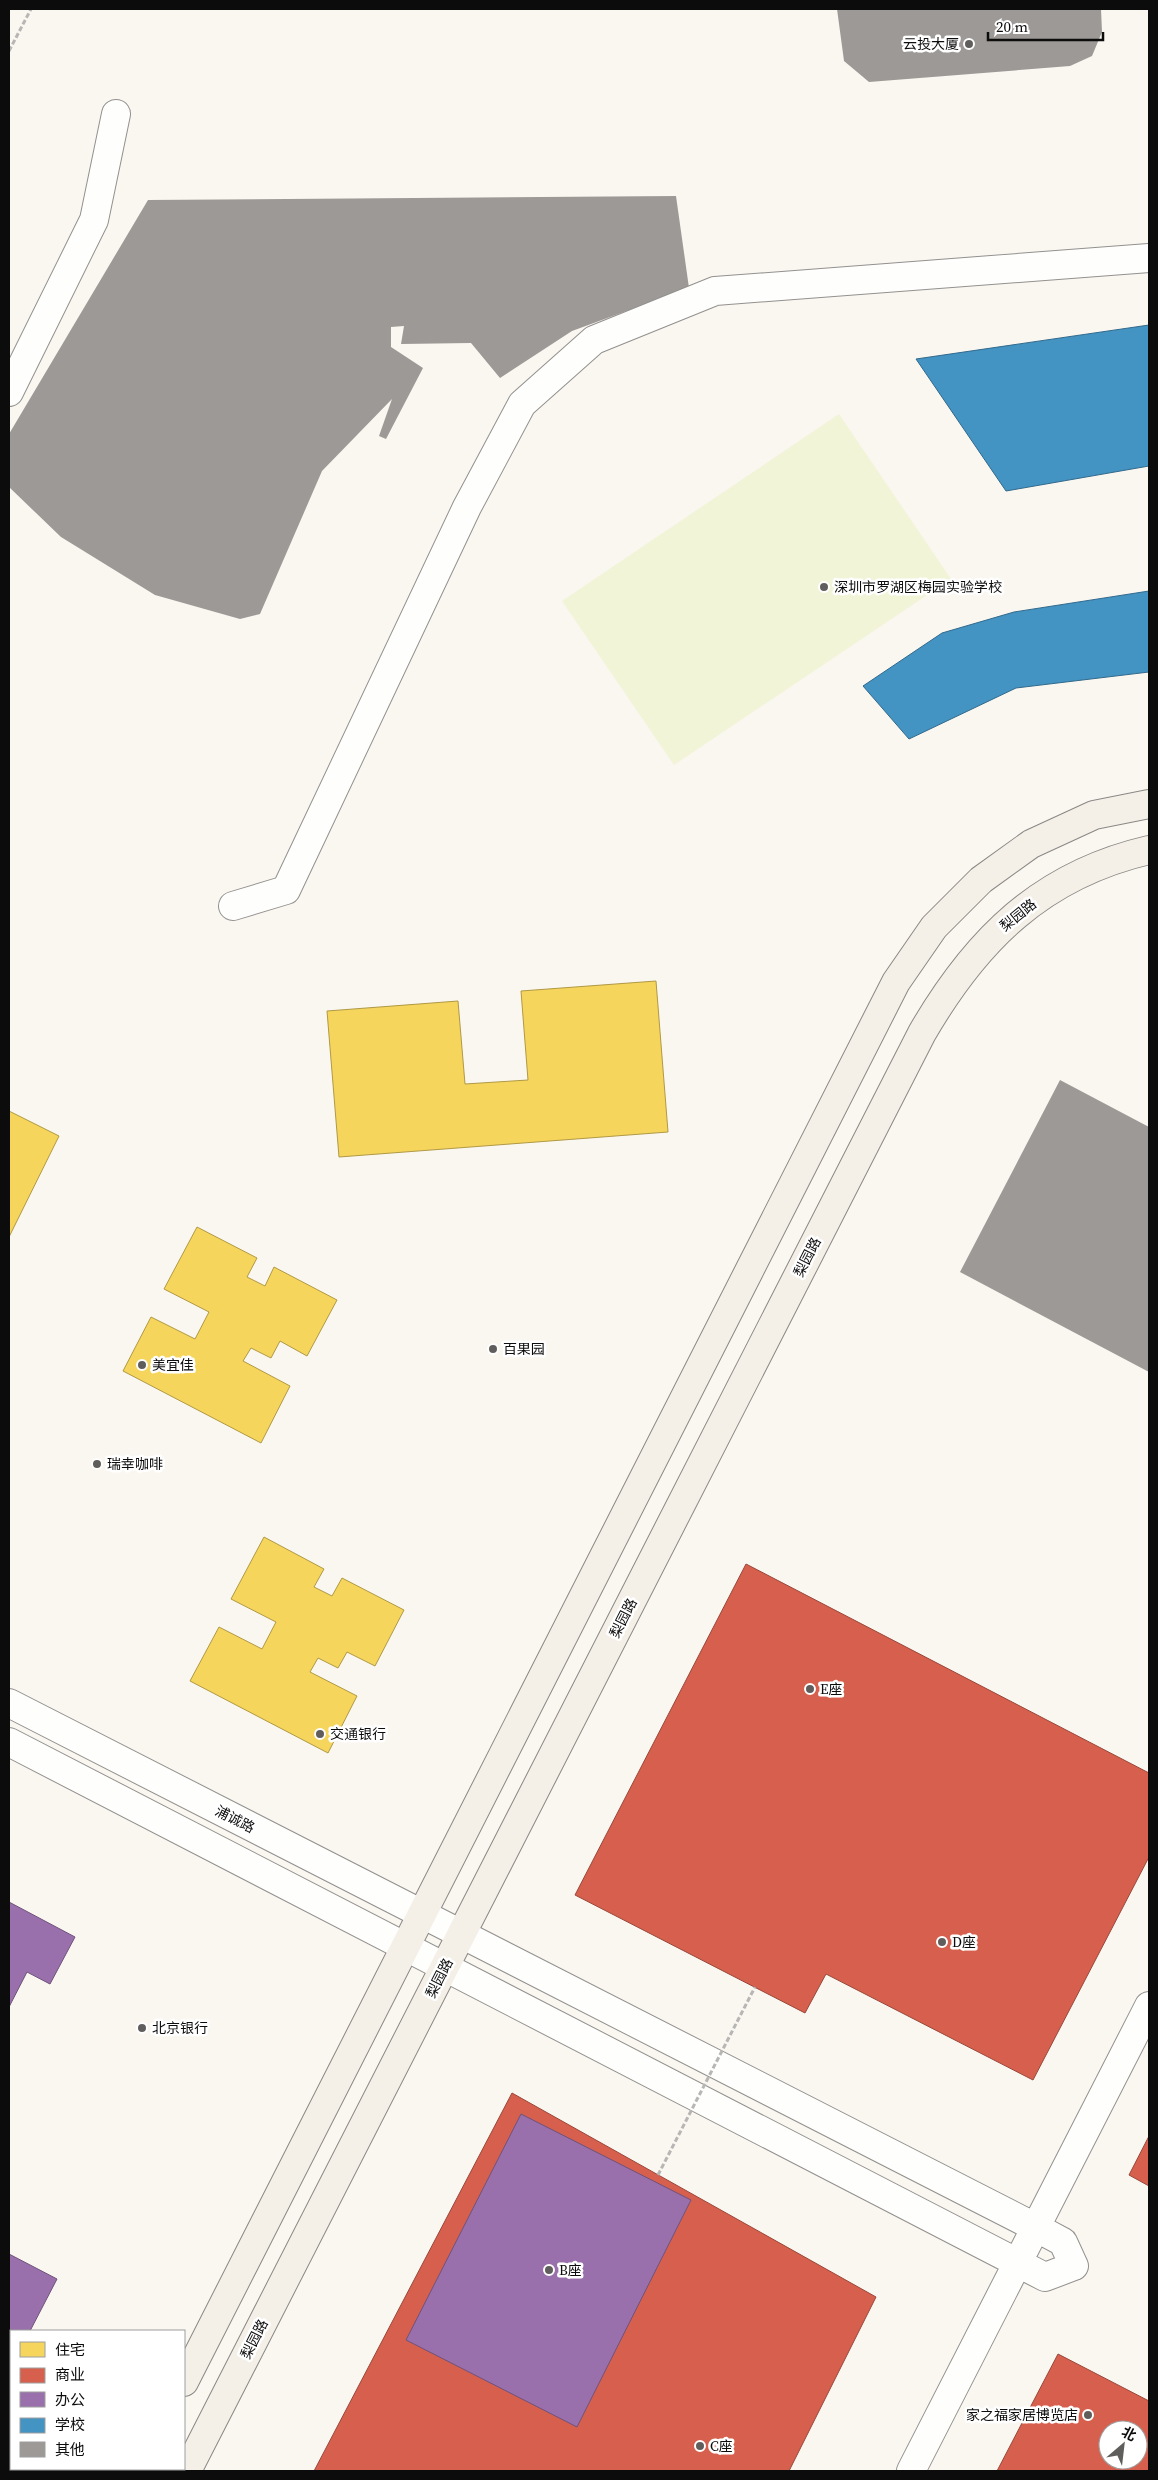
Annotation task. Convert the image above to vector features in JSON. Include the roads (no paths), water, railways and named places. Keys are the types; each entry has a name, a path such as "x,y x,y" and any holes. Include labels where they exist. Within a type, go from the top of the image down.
{"street":[{"path":"9,392 94,220 116,114"},
{"path":"233,906 286,890 467,507 522,404 594,340 715,291 1149,258"},
{"path":"185,2380 896,982 934,927 980,880 1031,844 1094,815 1149,804"},
{"name":"梨园路","path":"186,2471 913,1050 945,993 978,950 1021,910 1069,878 1125,856 1149,850"},
{"name":"浦诚路","path":"9,1703 1035,2227 1063,2242 1074,2266 1045,2277 1016,2263"},
{"path":"9,1742 1016,2263"},
{"path":"912,2471 1016,2263 1149,2006"}],"place":[{"name":"云投大厦","path":"969,44"},
{"name":"深圳市罗湖区梅园实验学校","path":"824,587"},
{"name":"百果园","path":"493,1349"},
{"name":"美宜佳","path":"142,1365"},
{"name":"瑞幸咖啡","path":"97,1464"},
{"name":"E座","path":"810,1689"},
{"name":"交通银行","path":"320,1734"},
{"name":"D座","path":"942,1942"},
{"name":"北京银行","path":"142,2028"},
{"name":"B座","path":"549,2270"},
{"name":"家之福家居博览店","path":"1088,2415"},
{"name":"C座","path":"700,2446"}]}
